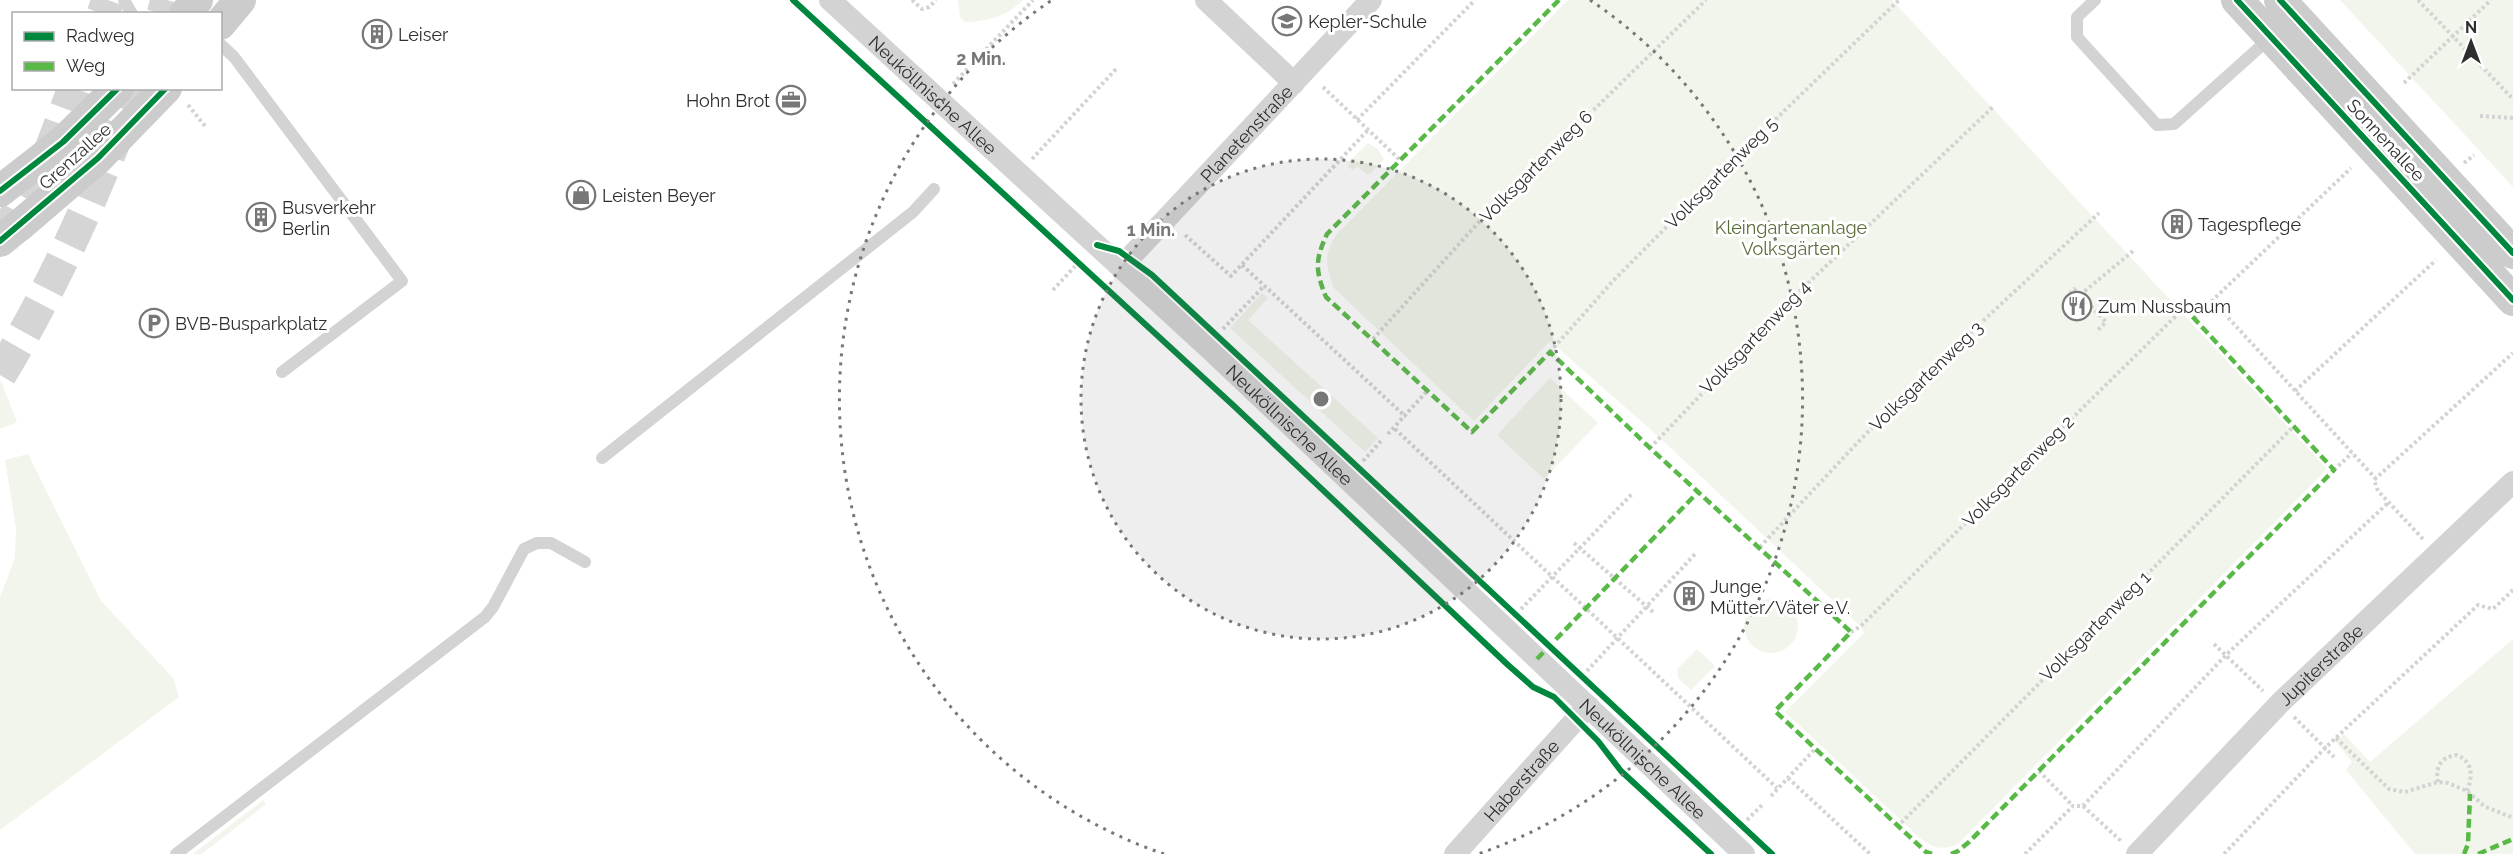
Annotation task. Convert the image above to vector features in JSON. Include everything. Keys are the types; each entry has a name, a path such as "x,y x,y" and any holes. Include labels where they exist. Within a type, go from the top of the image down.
{"main road":[{"path":"186,12 197,0"},
{"path":"222,22 240,0"},
{"name":"Sonnenallee","path":"2237,0 2513,300"},
{"name":"Sonnenallee","path":"2280,0 2513,253"},
{"name":"Grenzallee","path":"0,191 63,142 116,90"},
{"name":"Grenzallee","path":"10,233 99,158 177,97"}],"street":[{"name":"Neuköllnische Allee","path":"830,0 1121,267 1744,854"},
{"path":"1206,0 1293,83"},
{"name":"Planetenstraße","path":"1121,267 1371,0"},
{"name":"Jupiterstraße","path":"2133,851 2279,704 2513,482"},
{"name":"Haberstraße","path":"1455,854 1588,706"}],"lane":[{"path":"2095,0 2077,17 2077,38 2157,125 2174,124 2271,38"},
{"path":"222,46 234,57 402,282 282,372"},
{"path":"602,458 913,212 934,189"},
{"path":"176,854 485,617 493,608 524,549 537,543 551,543 585,562"}],"path":[{"path":"912,0 921,9 929,7 936,0"},
{"path":"953,84 1033,0"},
{"path":"1358,120 1475,0"},
{"path":"2418,0 2513,99"},
{"path":"2404,83 2491,0"},
{"path":"1032,159 1117,68"},
{"path":"1323,87 1401,161"},
{"path":"177,97 206,127"},
{"path":"2480,116 2513,118"},
{"path":"1185,235 1231,276 1368,130"},
{"path":"2461,166 2474,155"},
{"path":"2194,318 2351,168"},
{"path":"2080,295 2133,251"},
{"path":"1069,256 1086,271"},
{"path":"2295,391 2436,260"},
{"path":"1053,290 1078,263"},
{"path":"1242,265 1406,417"},
{"path":"1223,329 1264,285"},
{"path":"2066,298 2074,289 2106,322 2096,332"},
{"path":"2212,300 2376,479 2378,491 2438,555"},
{"path":"2376,479 2513,353"},
{"path":"1388,434 1406,417 1428,390"},
{"path":"1395,429 1777,788"},
{"path":"1363,461 1381,441"},
{"path":"2334,470 2352,453"},
{"path":"1521,609 1632,494"},
{"path":"2083,806 2226,655 2388,502"},
{"path":"1574,543 1653,612"},
{"path":"1587,671 1695,554"},
{"path":"2224,854 2325,748 2478,605 2493,609 2513,590"},
{"path":"2214,644 2334,757"},
{"path":"2336,738 2388,789 2405,792 2438,782 2467,791 2484,806 2513,818"},
{"path":"1771,796 1815,748"},
{"path":"2438,782 2436,773 2438,765 2443,759 2457,755 2469,764 2471,782 2467,791"},
{"path":"2039,771 2073,806"},
{"path":"1788,778 1870,854"},
{"path":"1747,820 1764,803"},
{"path":"2025,854 2073,806 2083,806 2133,851"},
{"path":"1737,821 1745,829"}],"green space":[{"path":"958,0 1023,0 1011,10 996,17 965,22 960,17"},
{"name":"Kleingartenanlage Volksgärten","path":"1568,0 1892,0 2327,469 1958,844 1938,847 1920,838 1785,712 1864,633 1860,626 1659,437 1550,341 1474,421 1334,288 1327,261 1329,249 1336,235"},
{"path":"2340,0 2513,0 2513,187"},
{"path":"1368,143 1378,149 1384,159 1370,174 1366,174 1357,166 1353,170 1348,167 1350,161"},
{"path":"1262,293 1268,298 1248,320 1378,438 1365,452 1230,328"},
{"path":"1550,378 1598,423 1544,479 1497,435"},
{"path":"0,379 17,422 0,429"},
{"path":"28,454 101,601 173,678 179,697 0,830 0,597 15,558 16,528 5,460"},
{"path":"1766,599 1776,599 1786,603 1794,611 1798,626 1794,641 1786,649 1776,653 1766,653 1756,649 1748,641 1744,631 1744,621 1748,611 1756,603"},
{"path":"2513,639 2513,854 2415,854 2346,770 2352,762 2336,742 2344,734 2370,762"},
{"path":"1697,649 1715,666 1691,690 1678,678 1677,669"},
{"path":"263,800 266,804 202,854 193,854"}],"tunnel":[{"path":"104,12 108,0"},
{"path":"164,12 167,0"},
{"path":"2,241 51,149 73,90"},
{"path":"0,375 39,306 74,234 134,90"}],"marked path":[{"path":"1559,0 1327,234 1320,251 1318,265 1326,297 1472,432 1550,352 1650,448 1851,632 1775,711 1926,852 1932,854"},
{"path":"1951,854 1969,842 2334,470 2191,315"},
{"path":"1537,659 1698,492"},
{"path":"2464,854 2468,844 2470,794"},
{"path":"2478,854 2513,839"}],"cycle path":[{"path":"793,0 1234,406 1508,665 1533,687 1554,697 1598,741 1621,771 1711,854"},
{"path":"2237,0 2513,300"},
{"path":"2280,0 2513,253"},
{"path":"0,191 63,142 116,90"},
{"path":"0,241 98,158 164,90"},
{"path":"1097,245 1119,251 1152,275 1772,854"}],"place":[{"name":"Kepler-Schule","path":"1287,21"},
{"name":"Leiser","path":"377,34"},
{"name":"Hohn Brot","path":"791,100"},
{"name":"Leisten Beyer","path":"581,195"},
{"name":"Busverkehr Berlin","path":"261,217"},
{"name":"Tagespflege","path":"2177,224"},
{"name":"Zum Nussbaum","path":"2077,306"},
{"name":"BVB-Busparkplatz","path":"154,323"},
{"name":"Junge Mütter/Väter e.V.","path":"1689,596"}]}
